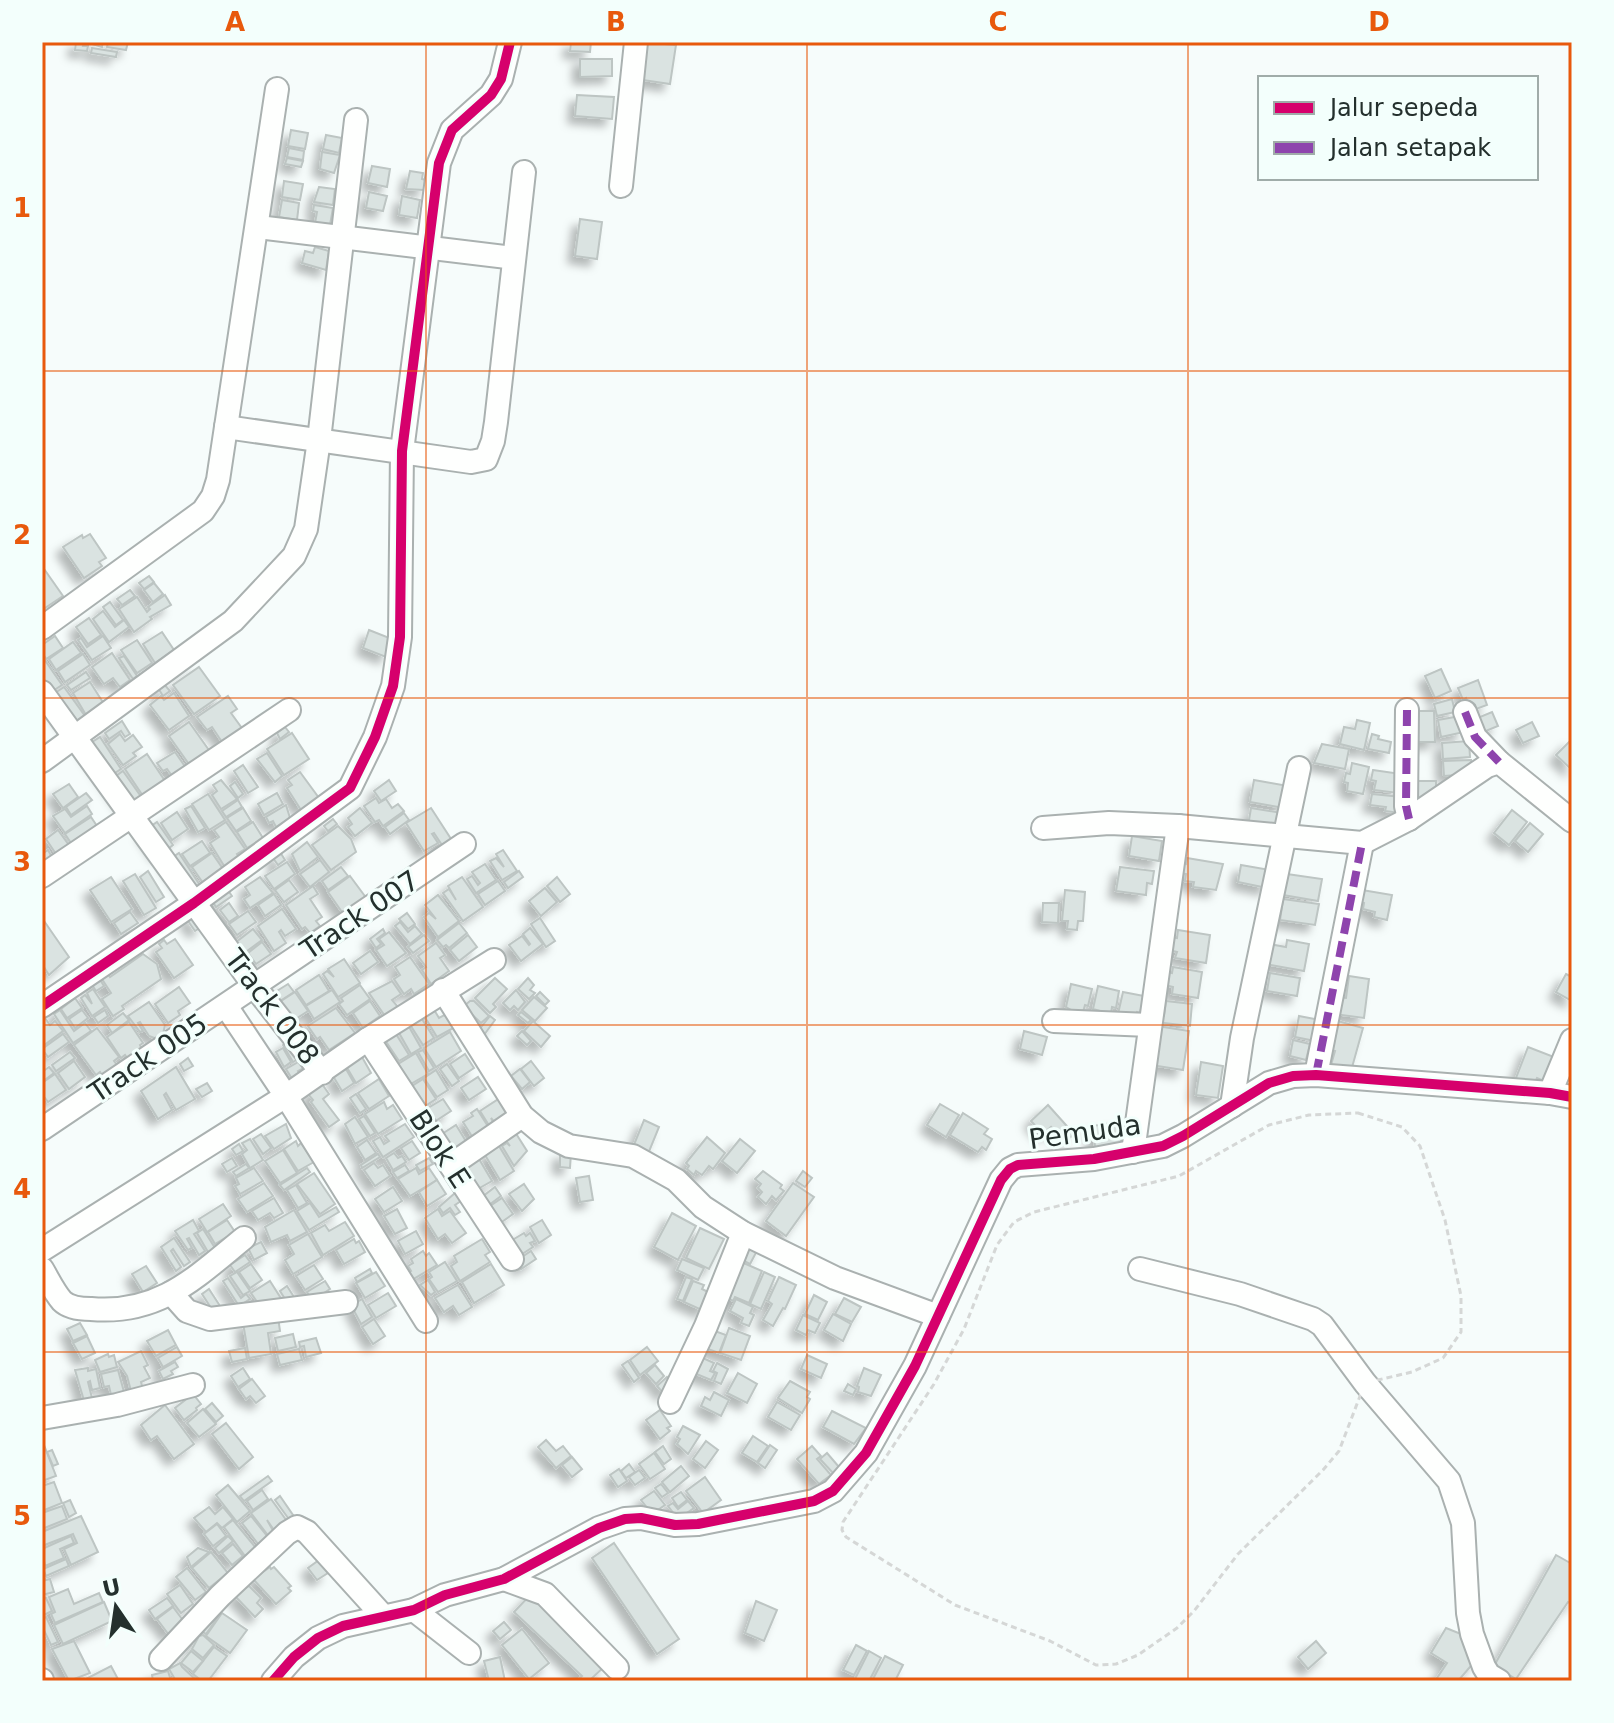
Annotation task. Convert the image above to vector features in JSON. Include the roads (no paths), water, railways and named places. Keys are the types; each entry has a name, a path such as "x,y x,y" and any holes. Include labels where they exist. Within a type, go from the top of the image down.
{"street":[{"path":"42,1006 194,903 350,788 375,737 393,686 399,649 402,451 439,163 452,130 491,95 501,79 510,42"},
{"path":"621,186 636,42"},
{"path":"42,628 203,511 213,496 258,227 277,89"},
{"path":"42,761 233,621 294,556 306,529 319,440 356,120"},
{"path":"226,427 479,462 486,459 496,422 524,172"},
{"path":"258,227 514,258"},
{"name":"Track 008","path":"42,692 255,987 322,1073 286,1096 426,1321"},
{"path":"42,876 289,710"},
{"path":"1407,710 1406,806 1409,819"},
{"path":"1465,712 1475,737 1499,762 1572,821"},
{"path":"1043,828 1109,823 1178,826 1362,843 1409,819 1487,766 1499,762"},
{"path":"1232,1106 1242,1038 1299,768"},
{"path":"1133,1152 1178,826"},
{"path":"1316,1075 1362,843"},
{"name":"Track 007","path":"255,987 464,844"},
{"path":"322,1073 368,1039 494,960"},
{"name":"Track 005","path":"42,1129 255,987"},
{"path":"443,990 522,1116 541,1132 569,1146 624,1153 647,1163 676,1180 703,1207 743,1233 835,1278 938,1316"},
{"path":"42,1250 286,1096 226,1006"},
{"path":"1054,1021 1149,1025"},
{"name":"Blok E","path":"368,1039 512,1259"},
{"path":"1561,1095 1572,1040"},
{"name":"Pemuda","path":"504,1579 599,1528 625,1519 641,1518 675,1525 698,1524 824,1498 843,1483 866,1453 915,1366 1001,1180 1010,1169 1026,1163 1094,1159 1175,1140 1278,1079 1316,1075 1561,1095"},
{"path":"1138,1111 1140,1122 1148,1131 1175,1140"},
{"path":"451,1165 522,1116"},
{"path":"670,1402 706,1326 743,1233"},
{"path":"42,1269 63,1302 78,1308 108,1311 138,1308 186,1284 244,1238"},
{"path":"1140,1269 1240,1294 1317,1321 1365,1383 1449,1481 1463,1523 1472,1634 1484,1667 1489,1675 1499,1681"},
{"path":"171,1293 187,1311 210,1319 346,1302"},
{"path":"42,1418 117,1405 193,1385"},
{"path":"161,1659 220,1596 297,1527 307,1532 383,1616"},
{"path":"273,1681 294,1657 318,1638 343,1626 414,1610 445,1595 504,1579 545,1594 617,1668"},
{"path":"414,1610 469,1653"}]}
